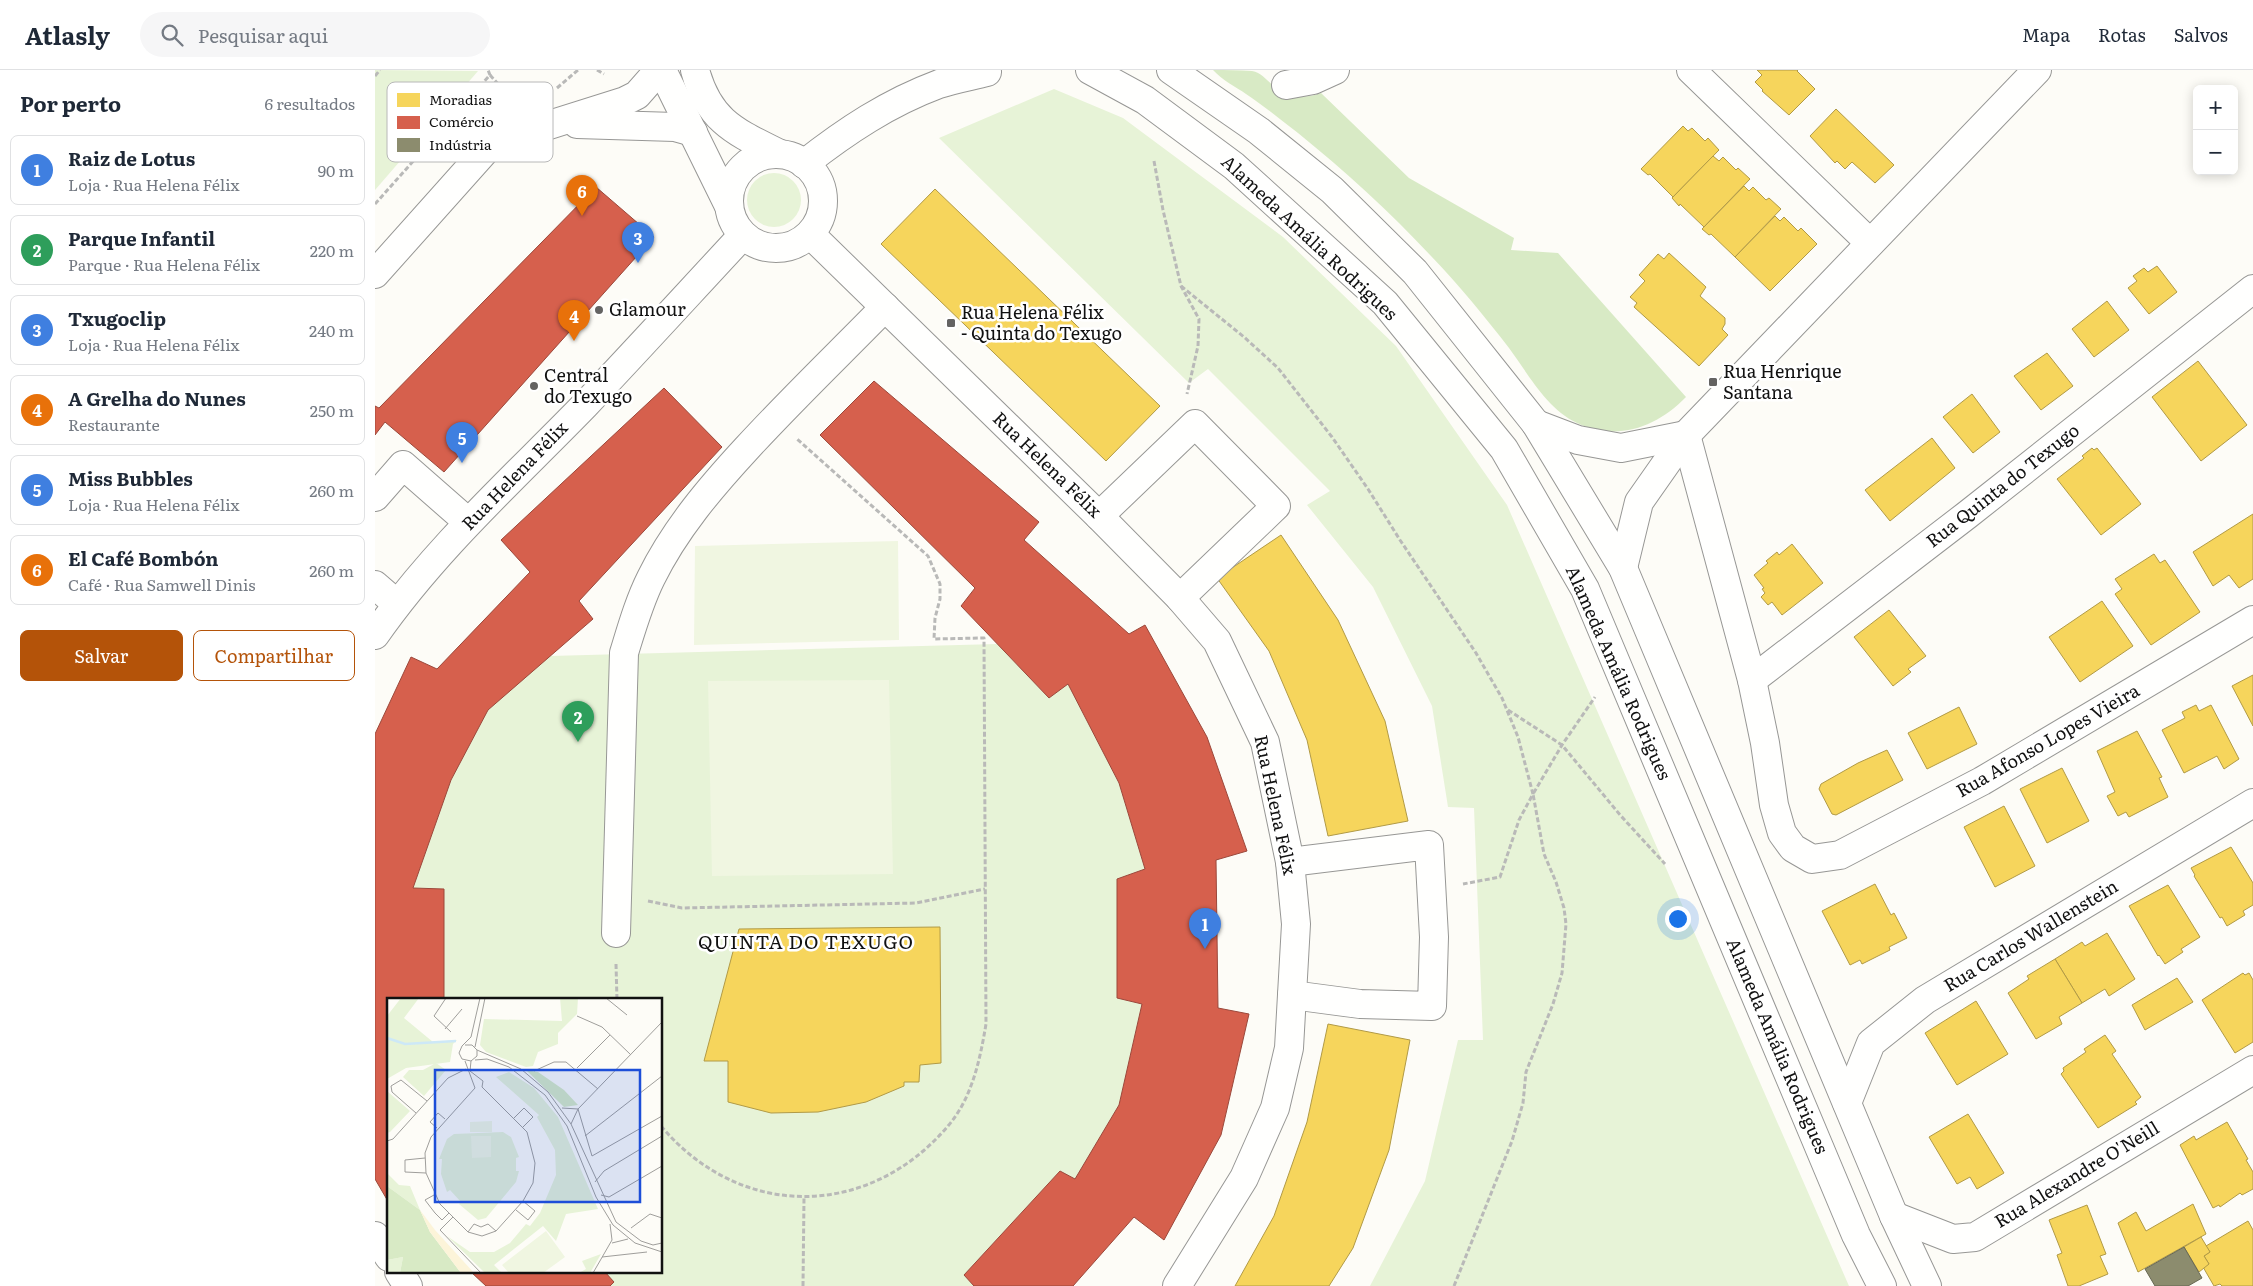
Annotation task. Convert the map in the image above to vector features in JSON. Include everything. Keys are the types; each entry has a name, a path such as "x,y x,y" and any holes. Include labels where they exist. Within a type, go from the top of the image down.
{"street":[{"path":"553,125 637,95 660,70 728,204 733,221 743,235 756,244 770,248 784,248 798,243 810,234 818,223 822,211 823,197 820,184 814,173 792,159 727,126 711,104 698,81 695,70"},
{"name":"Alameda Amália Rodrigues","path":"1090,70 1145,100 1234,166 1385,303 1504,449 1585,589 1856,1235 1882,1286"},
{"path":"1171,70 1259,131 1332,190 1415,272 1536,424 1623,568 1894,1216 1927,1286"},
{"path":"1286,85 1313,80 1335,70"},
{"path":"1691,70 1870,243"},
{"path":"1623,568 1639,502 1686,435 2037,70"},
{"path":"728,204 729,190 734,178 753,159 766,155 792,159 845,132 883,109 939,84 987,72"},
{"path":"560,123 675,127 693,132"},
{"path":"375,274 475,162"},
{"name":"Rua Helena Félix","path":"810,234 1099,516 1180,598 1217,641 1265,742 1290,862 1296,924 1289,1048 1275,1108 1244,1178 1185,1283"},
{"name":"Rua Helena Félix","path":"375,635 397,604 468,522 585,404 743,235"},
{"name":"Rua Quinta do Texugo","path":"1751,680 1967,516 2253,289"},
{"path":"616,933 624,653 636,613 651,577 702,499 774,419 885,307"},
{"path":"1099,516 1195,424 1276,506 1180,598"},
{"path":"1536,424 1578,440 1621,448 1686,435"},
{"name":"Rua Afonso Lopes Vieira","path":"1686,435 1751,680 1765,743 1774,805 1782,833 1793,848 1812,859 1840,855 1982,781 2253,620"},
{"path":"375,497 403,465 468,522"},
{"path":"375,585 397,604"},
{"name":"Rua Carlos Wallenstein","path":"1847,1103 1871,1043 1925,1000 2253,803"},
{"path":"1290,862 1429,845 1433,890 1432,1006 1359,1004 1292,995"},
{"name":"Rua Alexandre O'Neill","path":"1894,1216 1953,1239 1975,1237 2253,1070"},
{"path":"375,1236 387,1254"},
{"path":"400,1274 408,1286"}],"path":[{"path":"375,76 380,70"},
{"path":"487,70 496,82"},
{"path":"555,90 578,70"},
{"path":"484,82 490,75"},
{"path":"1154,161 1163,210 1181,286 1199,319 1198,346 1186,392 1195,424"},
{"path":"375,204 412,162"},
{"path":"1181,286 1244,337 1278,368 1307,404 1368,489 1476,653 1507,709 1518,737 1533,794 1544,854 1556,882 1564,908 1566,924 1562,973 1553,1004 1526,1072 1523,1103 1513,1141 1454,1286"},
{"path":"663,1128 692,1158 718,1175 772,1195 803,1198 830,1195 865,1186 893,1172 924,1149 949,1125 966,1096 980,1062 986,1024 984,638 934,639 935,618 940,599 940,584 928,556 774,419"},
{"path":"1433,890 1500,877 1519,820 1562,745 1597,694"},
{"path":"1507,709 1562,745 1621,816 1667,867"},
{"path":"618,894 682,908 691,908 916,903 985,889"},
{"path":"616,933 617,998"},
{"path":"803,1198 803,1286"}],"green space":[{"path":"375,70 478,71 468,82 387,82 387,162 399,162 375,190"},
{"path":"1213,70 1252,71 1261,75 1279,90 1291,95 1303,97 1321,93 1409,178 1514,238 1511,250 1558,253 1686,397 1675,408 1649,423 1621,431 1592,429 1566,417 1547,400 1509,348 1462,290 1400,224 1316,147"},
{"path":"1054,89 1123,118 1283,237 1396,346 1507,505 1849,1286 1370,1286 1425,1181 1458,1040 1483,1040 1474,808 1448,807 1432,706 1373,587 1307,505 1330,491 1208,369 1189,383 939,138"},
{"path":"774,173 784,175 793,181 799,190 801,200 799,210 793,219 784,225 774,227 764,225 755,219 749,210 747,200 749,190 755,181 764,175"},
{"path":"898,541 899,640 694,645 695,546"},
{"path":"997,644 1049,698 1068,684 1119,783 1145,869 1117,879 1117,998 1142,1004 1119,1105 1075,1179 1060,1171 964,1275 974,1286 610,1286 606,1274 663,1274 663,998 444,998 444,889 413,888 451,780 488,710 550,656"},
{"path":"889,680 893,874 712,876 708,681"}],"building: Moradias":[{"path":"1757,70 1798,70 1815,89 1789,115 1762,91 1755,82 1762,75"},
{"path":"1836,109 1894,165 1875,183 1852,162 1845,169 1837,161 1835,163 1810,136"},
{"path":"1683,126 1688,131 1692,128 1705,141 1708,138 1719,150 1673,197 1650,174 1648,175 1641,169"},
{"path":"1713,156 1719,161 1723,157 1736,170 1738,168 1750,179 1704,227 1672,198"},
{"path":"1744,186 1749,191 1753,187 1766,200 1769,198 1781,209 1735,257 1711,234 1709,235 1702,229"},
{"path":"935,189 1160,406 1106,461 881,244"},
{"path":"1775,216 1780,221 1784,217 1798,231 1801,228 1817,244 1770,291 1735,257"},
{"path":"1669,253 1706,287 1700,296 1725,318 1725,324 1722,329 1728,335 1699,366 1634,307 1637,303 1630,297 1645,281 1639,275 1658,254 1664,259"},
{"path":"2157,266 2177,292 2149,314 2128,288 2137,281 2133,276 2144,268 2148,272"},
{"path":"2107,301 2129,330 2094,357 2072,329"},
{"path":"2047,353 2073,386 2041,410 2014,376"},
{"path":"2198,361 2247,425 2201,461 2152,397"},
{"path":"1972,394 2000,432 1973,453 1943,417"},
{"path":"1932,438 1955,468 1890,521 1865,490"},
{"path":"2092,448 2094,450 2097,448 2141,504 2101,535 2057,479 2084,458 2082,456"},
{"path":"2253,514 2253,579 2239,588 2229,575 2213,586 2193,552"},
{"path":"1281,535 1338,620 1385,721 1408,821 1328,836 1307,740 1269,651 1217,578"},
{"path":"1792,544 1823,583 1782,615 1772,602 1768,605 1761,597 1765,593 1762,589 1764,588 1754,575 1777,552 1779,555"},
{"path":"2154,554 2160,563 2165,560 2200,612 2151,645 2115,594 2122,589 2115,579"},
{"path":"2102,601 2133,646 2080,682 2049,637"},
{"path":"1889,610 1926,656 1908,669 1911,672 1893,686 1854,637"},
{"path":"2253,675 2253,726 2232,686"},
{"path":"2196,705 2199,711 2211,705 2239,759 2224,769 2217,756 2184,773 2162,730 2185,718 2182,712"},
{"path":"1959,707 1977,744 1927,769 1908,733"},
{"path":"2137,731 2162,777 2159,778 2168,797 2129,817 2126,812 2118,816 2107,796 2115,792 2097,751"},
{"path":"1887,750 1903,780 1836,815 1832,814 1819,789 1821,784 1858,763"},
{"path":"2062,768 2089,821 2047,843 2020,789"},
{"path":"2004,806 2035,866 1995,887 1964,827"},
{"path":"2231,847 2253,883 2253,905 2243,911 2245,915 2227,926 2222,917 2220,918 2191,868"},
{"path":"1875,884 1891,915 1894,913 1907,938 1889,947 1890,950 1862,964 1860,960 1850,965 1822,911"},
{"path":"2168,885 2200,937 2181,949 2183,952 2165,964 2158,956 2129,906"},
{"path":"940,927 941,1063 920,1065 919,1082 904,1082 904,1086 866,1102 818,1112 771,1113 728,1102 728,1061 704,1061 739,929"},
{"path":"2107,933 2135,979 2109,996 2105,989 2082,1003 2055,959 2082,942 2085,946"},
{"path":"2055,959 2082,1003 2059,1017 2062,1024 2036,1039 2008,993 2029,979 2027,976"},
{"path":"2243,973 2245,975 2249,973 2253,980 2253,1042 2235,1053 2202,1000"},
{"path":"2177,978 2193,1002 2145,1030 2132,1005"},
{"path":"1976,1001 2008,1054 1957,1085 1925,1033"},
{"path":"1328,1024 1410,1040 1389,1150 1353,1248 1329,1286 1235,1286 1274,1216 1307,1122"},
{"path":"2105,1035 2116,1051 2112,1054 2141,1097 2135,1102 2137,1104 2098,1128 2061,1074 2064,1071 2063,1068 2086,1052 2084,1049"},
{"path":"1968,1114 2004,1173 1977,1189 1970,1177 1957,1184 1929,1137"},
{"path":"2227,1122 2248,1159 2246,1160 2253,1172 2253,1189 2242,1195 2240,1193 2220,1207 2219,1205 2213,1208 2180,1145 2194,1136 2196,1140"},
{"path":"2193,1204 2206,1234 2138,1272 2118,1223 2136,1212 2146,1231"},
{"path":"2087,1205 2106,1254 2100,1256 2108,1274 2079,1286 2068,1286 2057,1255 2062,1253 2049,1220"},
{"path":"2248,1221 2253,1230 2253,1286 2222,1286 2220,1284 2214,1286 2203,1267 2209,1264 2204,1256 2210,1252 2206,1246"},
{"path":"2201,1237 2210,1252 2204,1256 2209,1264 2199,1272 2184,1247"}],"building: Comércio":[{"path":"596,187 654,237 444,472 385,422 375,435 375,406 379,408"},
{"path":"874,381 1039,522 1024,540 1129,634 1145,625 1207,737 1247,851 1216,860 1218,1008 1249,1014 1221,1135 1164,1240 1134,1217 1073,1286 974,1286 964,1275 1060,1171 1075,1179 1119,1105 1142,1004 1117,998 1117,879 1145,869 1119,783 1068,684 1049,698 961,606 975,588 820,435"},
{"path":"664,388 722,447 579,601 593,619 488,710 451,780 413,888 444,889 444,998 387,998 387,1200 375,1179 375,734 411,657 437,669 530,572 501,540"},
{"path":"473,1274 607,1274 614,1282 610,1286 486,1286"}],"building: Indústria":[{"path":"2184,1247 2202,1278 2188,1286 2155,1286 2145,1269"}],"place":[{"name":"El Café Bombón","path":"582,216"},
{"name":"Txugoclip","path":"638,263"},
{"name":"Glamour","path":"599,310"},
{"name":"Rua Helena Félix - Quinta do Texugo","path":"951,323"},
{"name":"A Grelha do Nunes","path":"574,341"},
{"name":"Rua Henrique Santana","path":"1713,382"},
{"name":"Central do Texugo","path":"534,386"},
{"name":"Miss Bubbles","path":"462,463"},
{"name":"Parque Infantil","path":"578,742"},
{"name":"Raiz de Lotus","path":"1205,949"}],"district":[{"name":"QUINTA DO TEXUGO","path":"806,942"}]}
